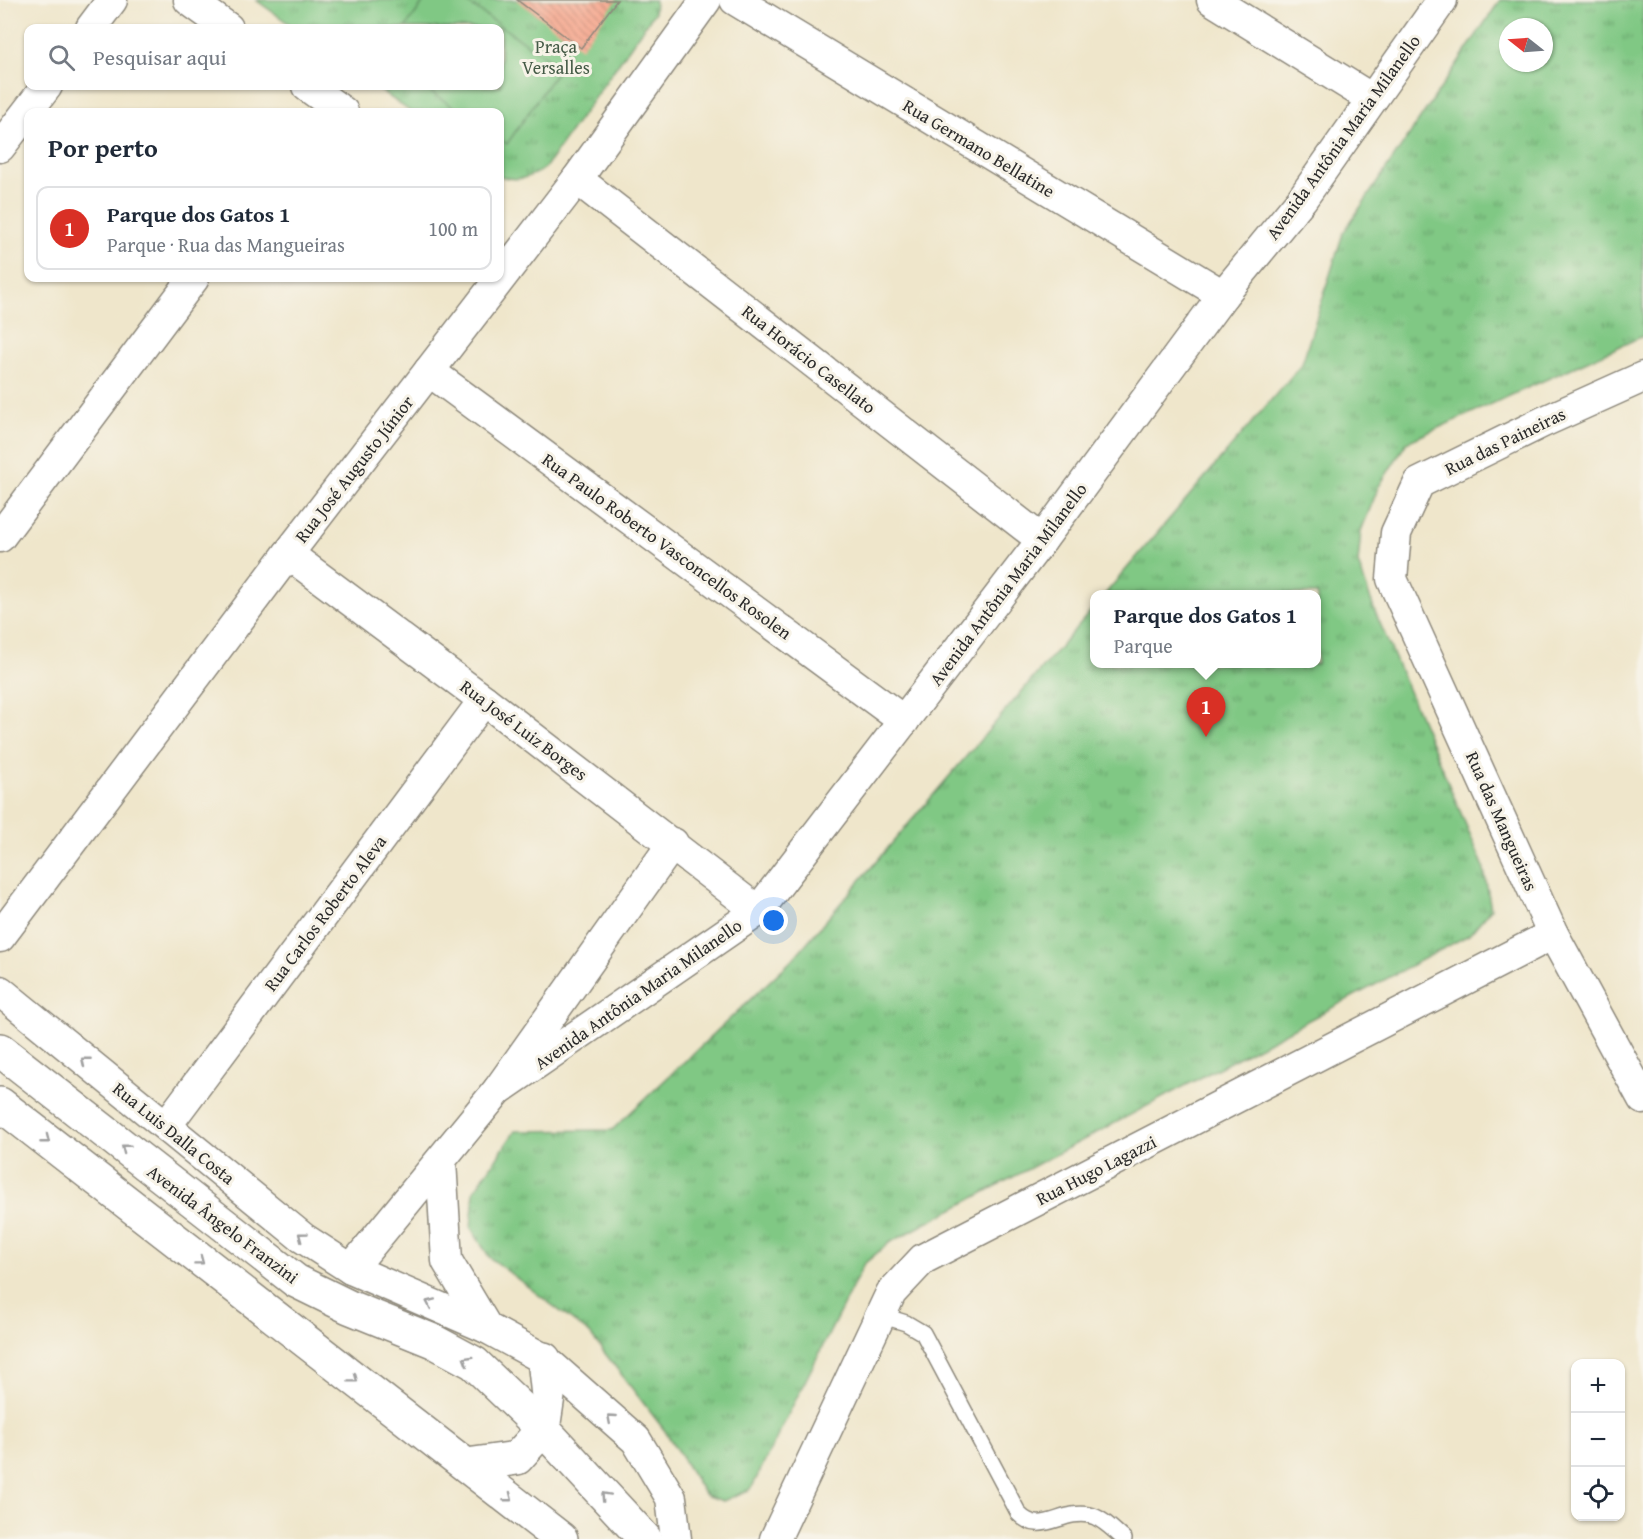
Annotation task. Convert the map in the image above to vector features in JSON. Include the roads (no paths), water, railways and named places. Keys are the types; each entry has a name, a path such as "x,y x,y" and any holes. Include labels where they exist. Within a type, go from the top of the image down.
{"main road":[{"name":"Avenida Ângelo Franzini","path":"0,1050 296,1281 349,1307 433,1341 474,1363 543,1429 645,1539"},
{"path":"0,1104 561,1539"},
{"path":"467,1465 518,1458 543,1429 548,1396 544,1359"}],"street":[{"path":"94,24 112,0"},
{"path":"189,0 222,24"},
{"name":"Rua José Augusto Júnior","path":"510,242 577,179 706,0"},
{"name":"Rua Germano Bellatine","path":"735,0 1223,295"},
{"path":"1212,0 1372,99"},
{"name":"Avenida Antônia Maria Milanello","path":"498,1090 758,911 1042,540 1223,295 1302,199 1442,0"},
{"path":"30,108 44,90"},
{"path":"0,147 24,116"},
{"name":"Rua Horácio Casellato","path":"577,179 1042,540"},
{"path":"0,537 191,282"},
{"name":"Rua José Augusto Júnior","path":"0,937 288,554 429,371 485,282"},
{"name":"Rua Paulo Roberto Vasconcellos Rosolen","path":"429,371 904,721"},
{"name":"Rua das Paineiras","path":"1396,534 1419,483 1543,422 1643,377"},
{"name":"Rua das Mangueiras","path":"1396,534 1392,579 1553,934 1643,1099"},
{"name":"Rua José Luiz Borges","path":"288,554 673,843 758,911"},
{"name":"Rua Carlos Roberto Aleva","path":"166,1126 484,700"},
{"path":"351,1269 498,1090 673,843"},
{"name":"Rua Hugo Lagazzi","path":"775,1539 891,1293 923,1259 1553,934"},
{"name":"Rua Luis Dalla Costa","path":"0,992 303,1238 351,1269 487,1328 544,1359 636,1440 671,1498 676,1539"},
{"path":"441,1161 447,1261 487,1328"}],"lane":[{"path":"880,1315 906,1323 923,1333 1019,1514 1027,1522 1038,1525 1078,1514 1092,1515 1124,1539"}],"place":[{"name":"Parque dos Gatos 1","path":"1206,737"}],"park label":[{"name":"Praça Versalles","path":"556,56"}]}
